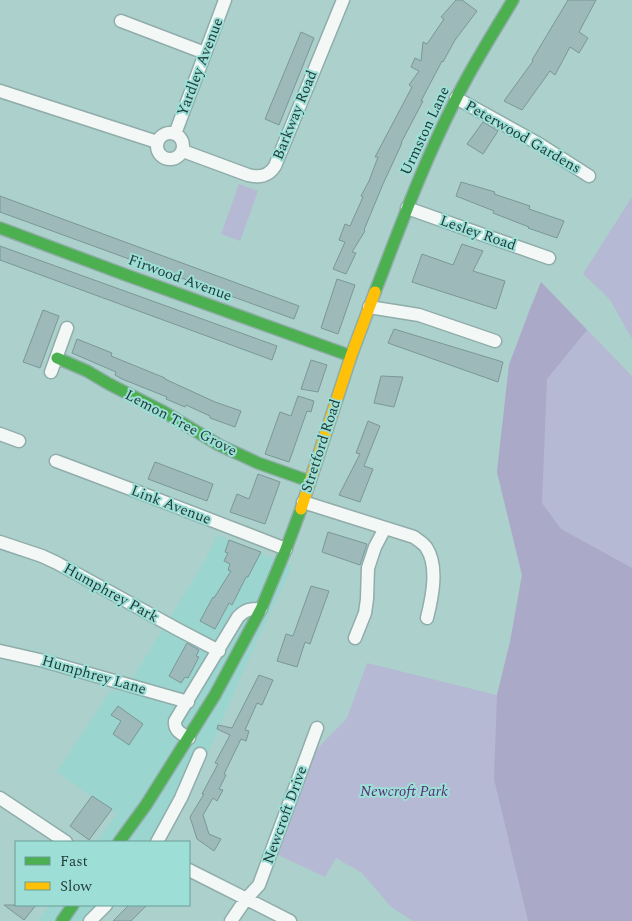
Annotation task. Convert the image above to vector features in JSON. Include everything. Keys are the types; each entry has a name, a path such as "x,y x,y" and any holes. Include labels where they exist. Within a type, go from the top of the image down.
{"main road":[{"name":"Urmston Lane","path":"379,282 406,208 456,98 513,0"},
{"name":"Firwood Avenue","path":"0,228 351,356"},
{"name":"Stretford Road","path":"121,839 146,805 189,738 202,725 215,695 261,609 303,502 351,356 379,282"},
{"name":"Lemon Tree Grove","path":"56,358 87,371 164,412 219,445 258,463 309,480"},
{"path":"62,921 72,906"}],"street":[{"name":"Yardley Avenue","path":"175,134 225,0"},
{"name":"Barkway Road","path":"182,151 248,175 259,176 270,172 343,0"},
{"path":"121,21 205,53"},
{"path":"0,91 157,142"},
{"name":"Peterwood Gardens","path":"456,98 539,144 589,176"},
{"path":"166,133 175,134 183,143 182,151 176,158 168,160 163,158 157,151 157,142 166,133"},
{"name":"Lesley Road","path":"406,208 549,258"},
{"path":"369,307 419,316 495,341"},
{"path":"51,372 67,328"},
{"path":"0,434 19,441"},
{"name":"Link Avenue","path":"56,462 286,549"},
{"path":"303,502 414,537 426,546 433,572 432,598 428,618"},
{"path":"355,638 365,613 368,568 375,547 385,528"},
{"name":"Humphrey Park","path":"0,542 57,563 219,650"},
{"path":"189,738 178,731 175,721 238,617 250,609 261,609"},
{"name":"Humphrey Lane","path":"0,650 188,702"},
{"name":"Newcroft Drive","path":"231,921 246,899 259,885 317,728"},
{"path":"158,841 181,798 200,754"},
{"path":"0,798 64,841"},
{"path":"190,871 290,921"},
{"path":"90,921 105,906"}],"shaded area":[{"path":"541,282 587,330 547,379 542,503 561,529 632,568 632,921 528,921 494,779 497,695 510,642 522,575 497,472 509,365"},
{"path":"217,535 292,566 184,805 162,841 97,841 117,814 57,772 111,690 124,692 206,559"},
{"path":"49,906 113,906 99,921 38,921"}],"green space":[{"path":"239,184 258,191 240,241 221,234"},
{"path":"632,197 632,339 610,300 583,274"},
{"name":"Newcroft Park","path":"541,282 632,376 632,921 413,921 391,907 362,873 336,858 325,877 278,855 317,749 347,718 367,663 497,695 510,642 522,575 497,472 509,365"}],"building":[{"path":"456,0 462,0 477,11 455,40 421,101 423,101 401,143 383,184 365,231 352,252 356,253 346,274 333,269 345,242 339,240 345,224 350,226 378,157 375,157 412,87 409,85 419,71 411,67 415,58 421,61 423,42 427,44 444,19 441,17"},
{"path":"568,0 596,0 579,32 588,38 579,53 570,47 555,75 550,71 522,110 504,101 533,61"},
{"path":"301,32 314,38 279,125 265,119"},
{"path":"483,122 498,131 483,154 467,144"},
{"path":"461,182 495,192 494,194 530,206 529,209 564,221 557,238 528,228 493,213 494,211 456,196"},
{"path":"0,196 299,306 294,319 0,212"},
{"path":"462,244 483,251 473,271 505,281 496,309 412,282 422,254 453,265"},
{"path":"0,246 277,346 272,360 0,260"},
{"path":"337,279 355,285 338,334 321,328"},
{"path":"43,310 59,316 40,368 23,362"},
{"path":"394,329 503,362 498,382 388,343"},
{"path":"77,339 112,353 111,356 165,378 215,402 241,411 235,427 210,418 210,416 186,405 185,407 166,399 167,397 122,379 115,375 116,372 72,353"},
{"path":"311,360 327,365 318,392 301,389"},
{"path":"381,376 403,377 394,407 374,403"},
{"path":"298,396 314,401 311,412 307,411 289,462 265,454 280,412 291,416"},
{"path":"368,421 380,426 364,466 373,469 360,502 339,495 360,454 356,453"},
{"path":"155,462 213,484 207,501 148,479"},
{"path":"258,474 280,482 265,524 230,512 237,494 249,499"},
{"path":"328,532 367,544 360,565 322,552"},
{"path":"229,540 261,552 232,605 229,603 215,629 200,621 213,597 231,571 228,570 230,564 224,561 228,553 225,552"},
{"path":"311,586 329,591 310,644 305,642 297,667 277,661 286,634 293,636"},
{"path":"187,643 199,650 196,656 199,657 188,678 185,677 181,683 169,676"},
{"path":"259,675 273,680 262,705 257,703 245,730 249,731 246,741 241,739 224,774 226,775 219,789 223,790 217,801 213,798 203,815 209,834 221,839 214,851 197,839 190,817 204,794 202,794 218,764 215,763 230,735 217,729 218,725 232,728"},
{"path":"118,706 143,724 129,745 113,734 121,721 111,715"},
{"path":"92,796 112,809 89,840 70,826"},
{"path":"4,905 35,906 24,920"},
{"path":"128,906 146,906 131,921 113,921"}],"traffic: fast":[{"path":"375,292 413,194 444,122 483,49 513,0"},
{"path":"0,228 351,356"},
{"path":"57,358 87,371 164,412 219,445 258,463 309,481"},
{"path":"120,841 146,805 215,695 261,609 301,509"},
{"path":"62,921 72,906"}],"traffic: slow":[{"path":"301,509 351,356 375,292"}]}
